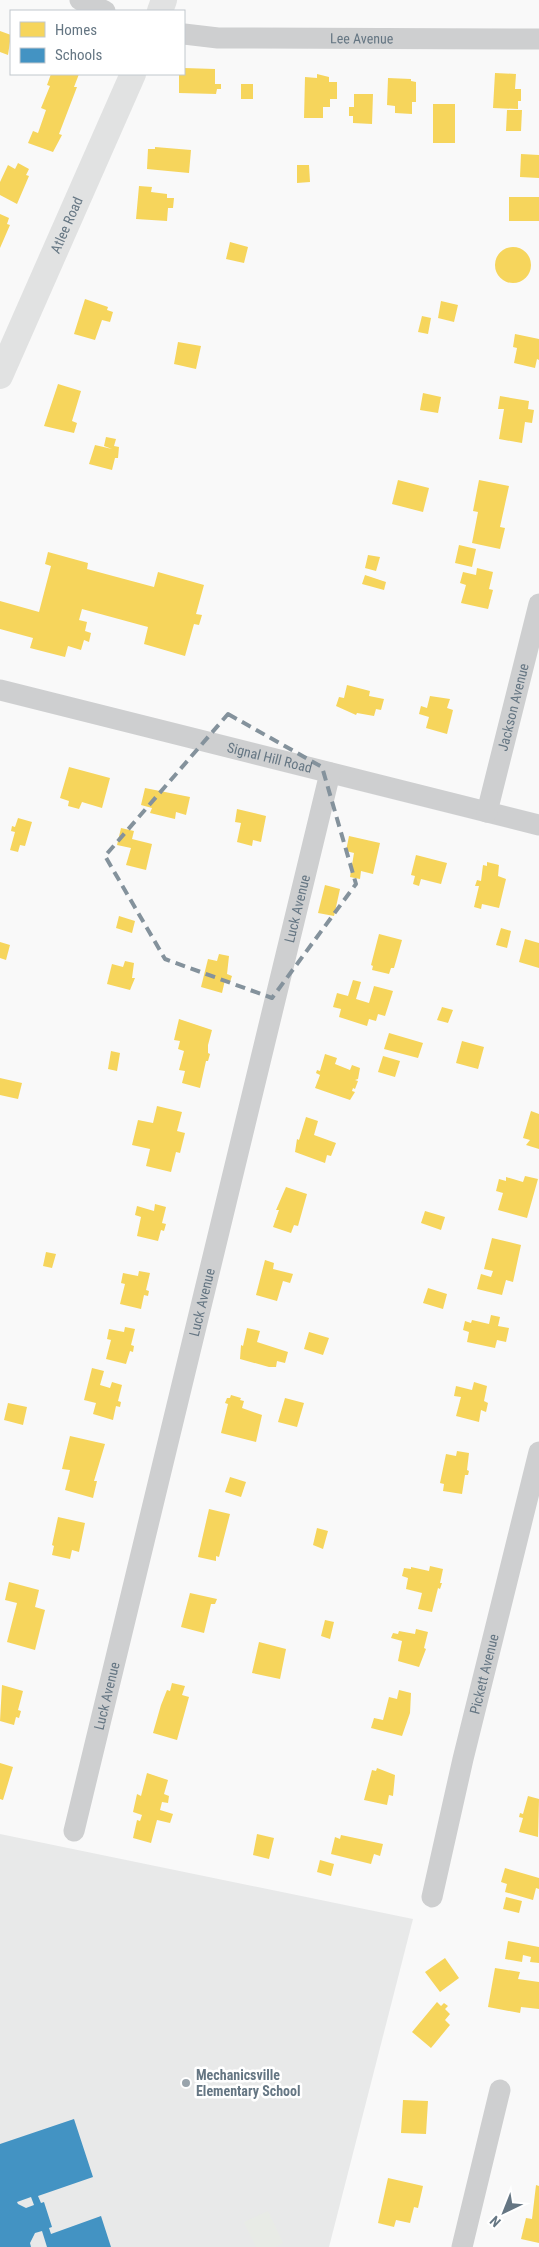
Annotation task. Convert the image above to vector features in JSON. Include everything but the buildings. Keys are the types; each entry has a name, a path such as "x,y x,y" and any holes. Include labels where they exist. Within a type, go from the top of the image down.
{"main road":[{"name":"Atlee Road","path":"0,376 6,344 133,75"}],"street":[{"path":"80,0 103,10"},
{"name":"Lee Avenue","path":"185,34 218,38 539,39"},
{"name":"Jackson Avenue","path":"487,812 539,604"},
{"name":"Signal Hill Road","path":"0,690 539,824"},
{"name":"Luck Avenue","path":"74,1831 330,773"},
{"name":"Pickett Avenue","path":"432,1897 463,1759 539,1452"},
{"path":"462,2247 500,2090"}],"highlighted area":[{"path":"228,714 322,767 356,884 272,998 165,959 105,856"}],"shaded area":[{"name":"Mechanicsville Elementary School","path":"0,1834 413,1919 329,2247 0,2247"},
{"path":"268,2211 283,2243 275,2247 256,2247 244,2222"}],"place":[{"name":"Mechanicsville Elementary School","path":"186,2083"}]}
